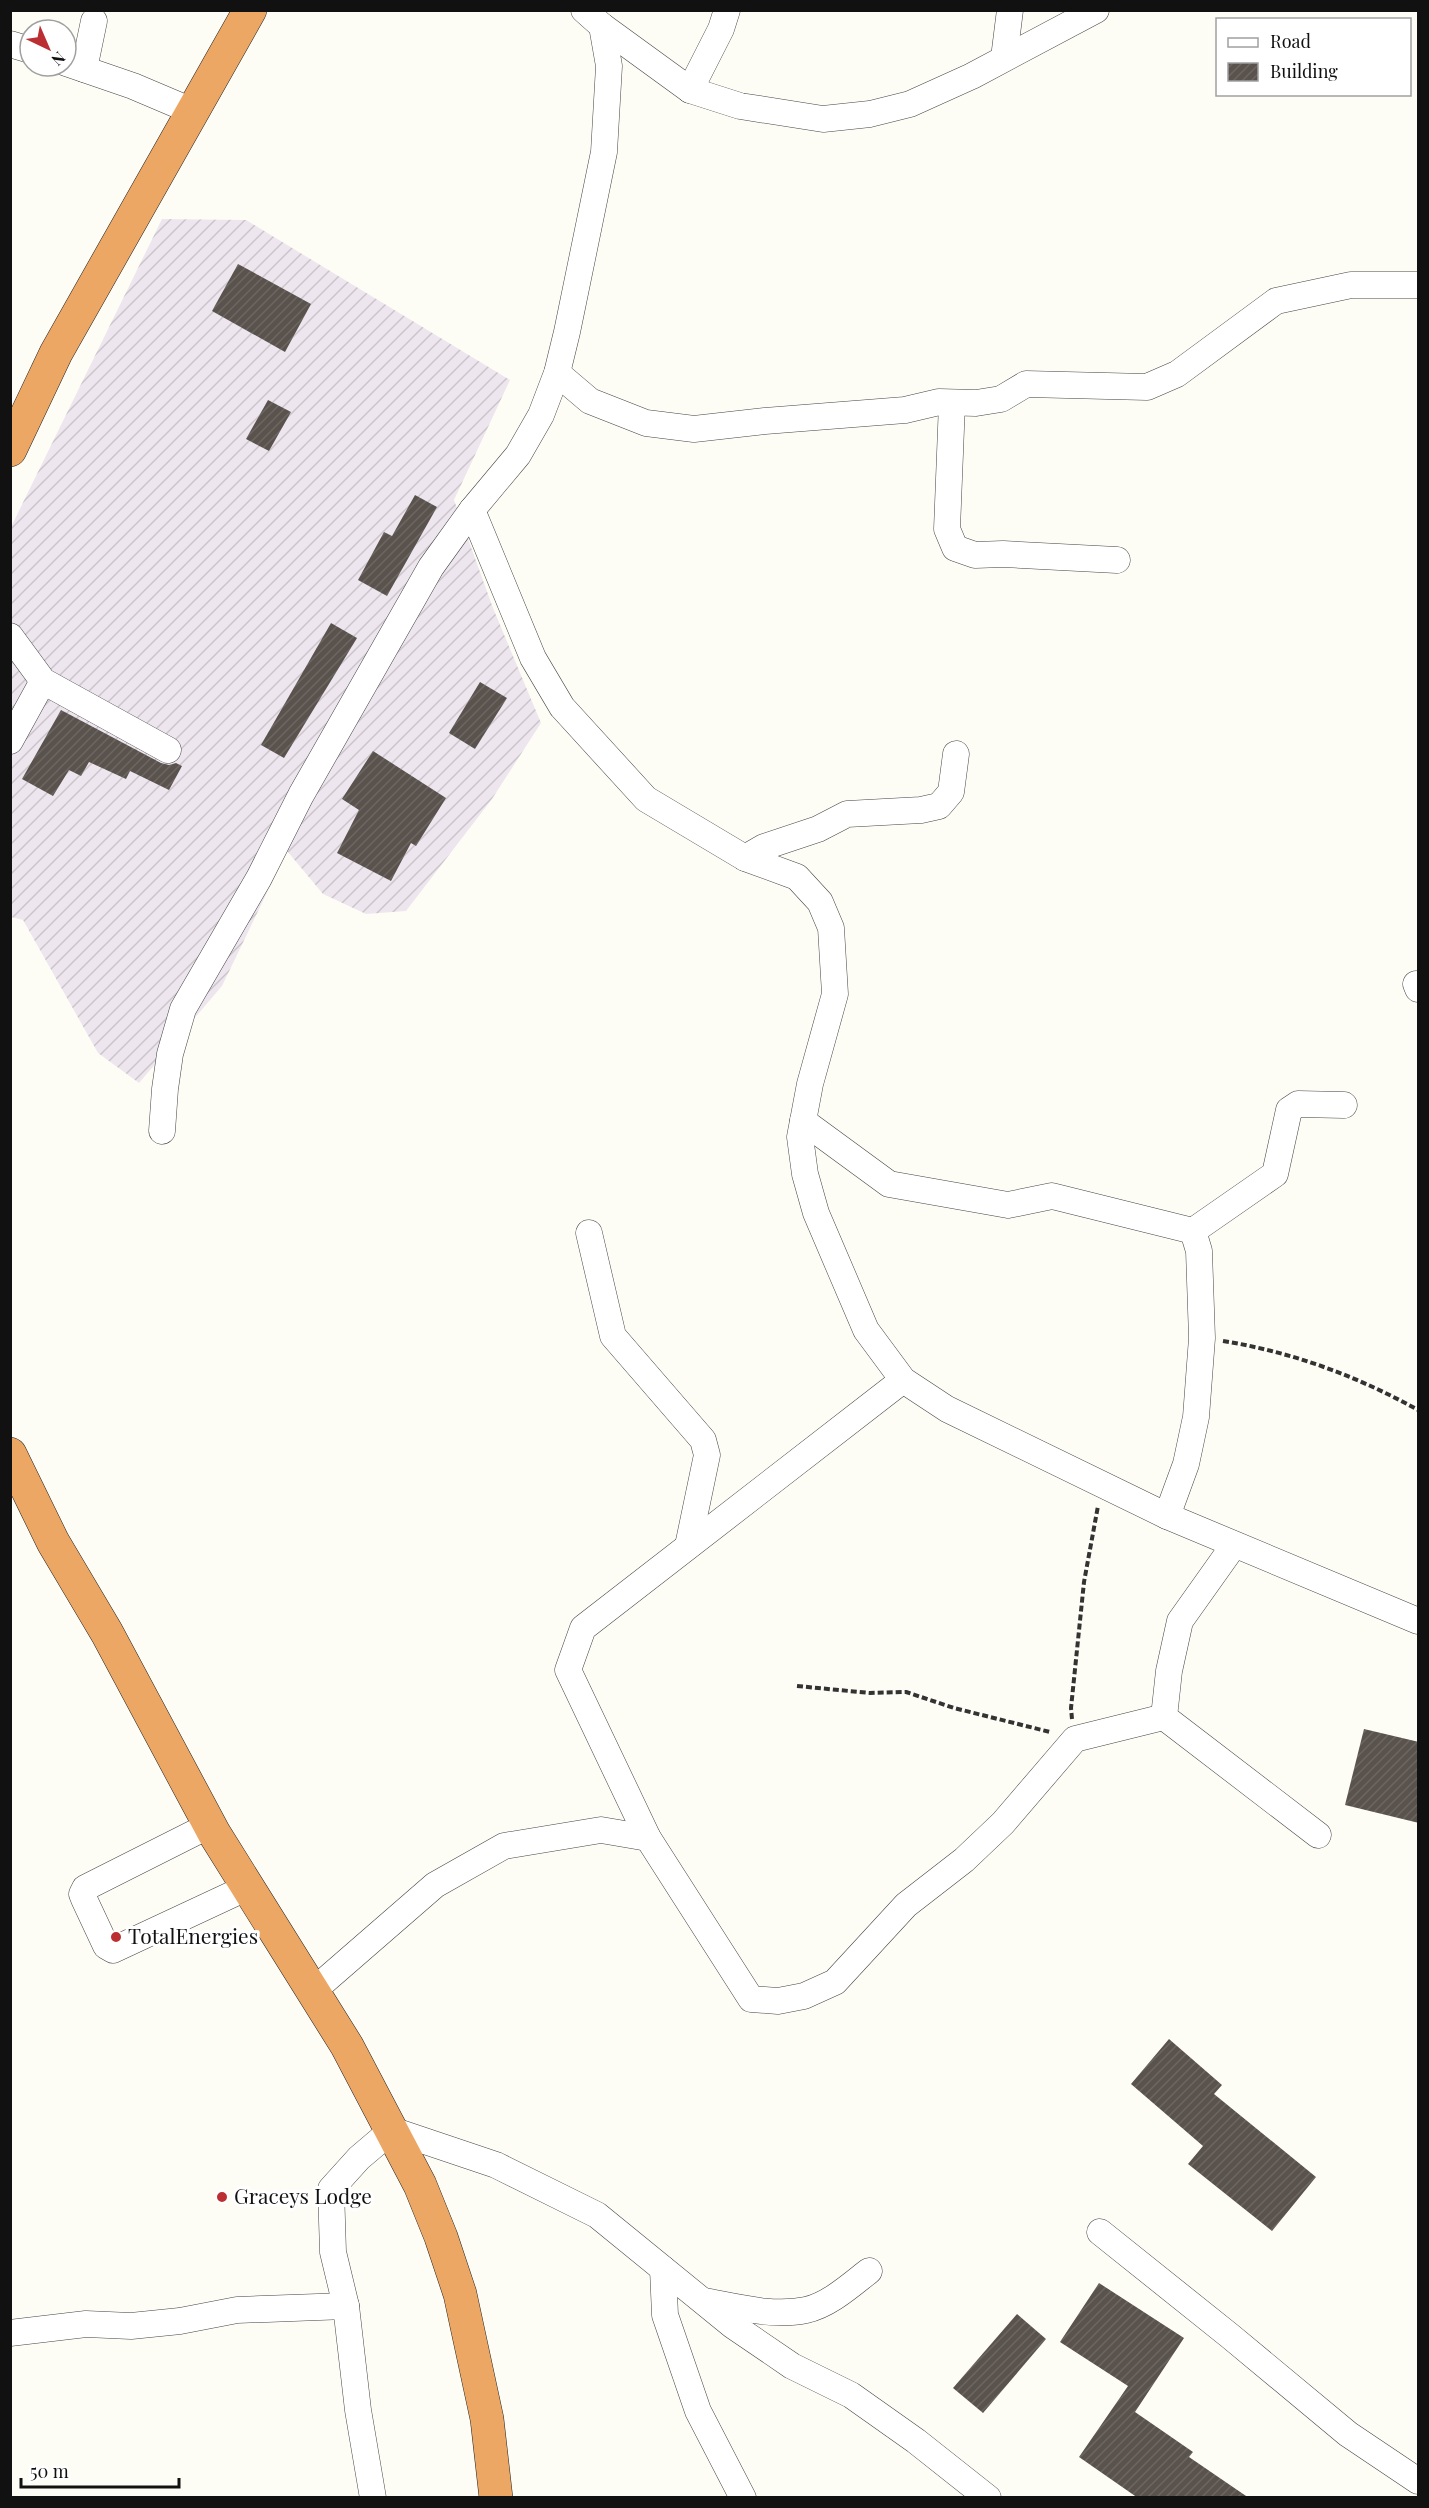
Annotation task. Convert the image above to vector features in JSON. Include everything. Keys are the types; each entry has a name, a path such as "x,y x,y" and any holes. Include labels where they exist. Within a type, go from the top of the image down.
{"highway":[{"path":"10,450 56,353 250,10"},
{"path":"10,1454 53,1542 107,1633 210,1825 347,2046 420,2185 441,2237 460,2294 489,2433 496,2498"}],"street":[{"path":"690,90 721,29 727,10"},
{"path":"1004,58 1010,10"},
{"path":"593,18 690,90 740,106 823,119 870,114 910,104 1096,10"},
{"path":"162,1131 170,1054 183,1009 259,879 300,795 431,567 472,510 518,455 541,415 557,373 604,152 609,66 593,18"},
{"path":"78,59 94,21"},
{"path":"78,67 133,86 192,111"},
{"path":"557,373 590,402 646,423 694,429 765,420 905,410 939,402 976,403 1001,399 1026,384 1147,387 1177,374 1276,301 1351,285 1419,285"},
{"path":"952,403 947,529 955,548 975,555 1003,554 1117,560"},
{"path":"472,510 533,658 562,708 646,799 745,858 796,877 820,902 831,928 835,994 810,1084 800,1137 806,1174 816,1213 866,1330 903,1380 947,1409 1167,1516 1419,1621"},
{"path":"10,636 43,681 168,750"},
{"path":"10,741 43,681"},
{"path":"745,858 764,848 818,829 848,814 939,807 951,792 956,754"},
{"path":"803,1121 889,1184 1008,1205 1052,1196 1193,1231 1275,1174 1290,1110 1298,1104 1344,1105"},
{"path":"1167,1516 1186,1464 1196,1417 1202,1337 1199,1251 1193,1231"},
{"path":"589,1233 613,1336 702,1440 707,1455 688,1546"},
{"path":"903,1380 583,1628 568,1670 648,1838 751,1999 778,2001 804,1996 835,1982 906,1905 964,1860 1003,1823 1075,1736 1164,1717 1318,1835"},
{"path":"1164,1717 1169,1671 1180,1621 1234,1545"},
{"path":"210,1825 85,1888 82,1894 106,1946 113,1950 248,1887"},
{"path":"313,1991 435,1885 504,1846 601,1830 648,1838"},
{"path":"373,2498 367,2472 346,2306 333,2252 331,2189 359,2158 392,2130 496,2165 597,2215 732,2325 792,2366 851,2395 916,2441 988,2498"},
{"path":"1100,2232 1348,2434 1419,2481"},
{"path":"663,2269 665,2315 698,2411 743,2498"},
{"path":"704,2301 766,2311 808,2310 842,2292 869,2271"},
{"path":"10,2333 86,2324 131,2326 180,2321 237,2310 346,2306"},
{"path":"353,2498 367,2472"}],"path":[{"path":"1202,1337 1265,1347 1319,1365 1383,1391 1419,1410"},
{"path":"796,1686 870,1693 906,1692 1045,1732 1075,1736 1071,1708 1083,1593 1102,1485"}],"shaded area":[{"path":"162,219 246,220 510,380 454,500 493,608 541,723 492,799 406,911 366,914 323,894 287,851 222,986 139,1083 98,1053 23,920 11,917 10,529"}],"building":[{"path":"238,264 311,304 285,352 212,311"},
{"path":"268,400 291,412 269,451 246,439"},
{"path":"415,495 437,507 387,596 358,580 384,532 392,536"},
{"path":"331,623 357,638 284,758 261,745"},
{"path":"480,682 507,698 475,749 449,733"},
{"path":"61,710 161,763 169,765 176,763 182,766 169,790 130,771 126,779 89,762 81,776 69,770 53,796 22,779"},
{"path":"373,751 446,798 416,846 411,843 391,881 337,853 359,810 342,799"},
{"path":"1364,1729 1419,1742 1419,1823 1345,1805"},
{"path":"1169,2039 1222,2085 1214,2094 1316,2177 1272,2231 1188,2164 1203,2146 1131,2084"},
{"path":"1099,2283 1184,2338 1135,2412 1193,2452 1189,2457 1249,2498 1138,2498 1079,2457 1128,2386 1060,2342"},
{"path":"1017,2314 1046,2339 983,2413 953,2388"}],"place":[{"name":"TotalEnergies","path":"116,1937"},
{"name":"Graceys Lodge","path":"222,2197"}]}
